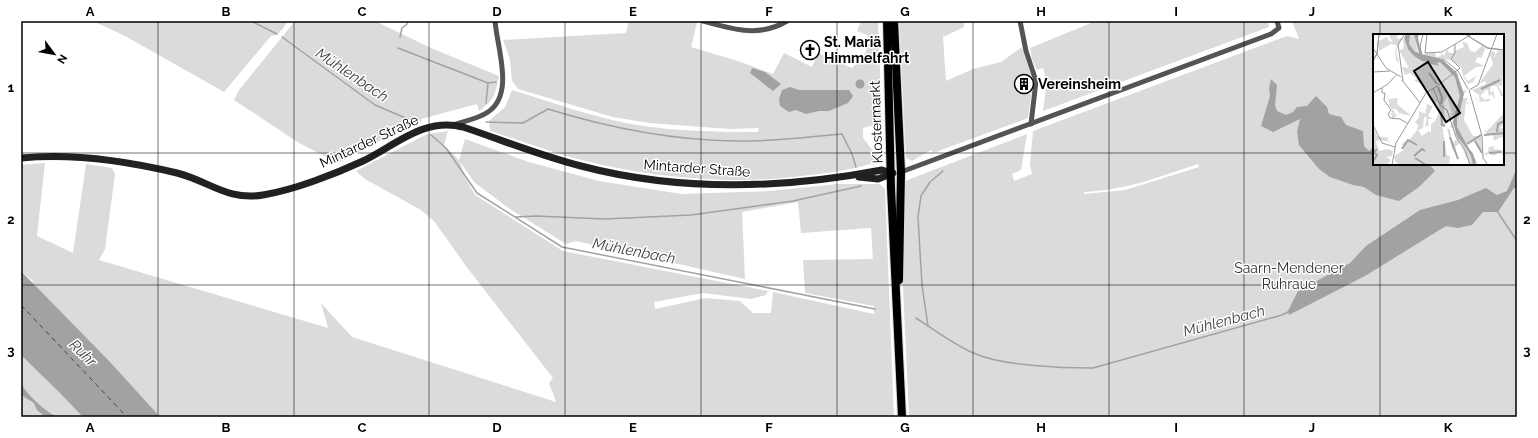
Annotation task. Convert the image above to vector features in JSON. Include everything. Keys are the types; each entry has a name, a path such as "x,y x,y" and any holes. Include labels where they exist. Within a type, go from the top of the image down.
{"main road":[{"name":"Klostermarkt","path":"887,21 894,269 898,298"},
{"name":"Klostermarkt","path":"894,21 901,172 900,266 898,298"},
{"name":"Mintarder Straße","path":"21,158 62,155 142,166 178,173 231,194 254,196 272,193 346,169 423,128 438,125 453,125 582,166 638,178 672,182 766,185 847,177 878,178 891,173 901,172"},
{"path":"898,298 902,417"}],"street":[{"path":"453,125 477,117 493,108 501,97 504,88 495,21"},
{"path":"703,21 745,31 768,30 787,21"},
{"path":"1020,21 1026,52 1036,80 1031,124"},
{"name":"Mintarder Straße","path":"901,172 1271,34 1279,28 1277,21"},
{"path":"470,130 477,117"}],"green space":[{"path":"93,21 288,21 279,33 271,36 224,92 125,36"},
{"path":"295,21 375,21 431,48 499,76 494,96 479,111 477,104 421,119 422,121 408,126 338,163 299,143 234,100 239,90"},
{"path":"629,21 690,21 697,23 691,47 741,62 773,74 784,53 812,67 818,53 852,68 864,56 870,40 867,35 857,31 861,21 878,21 882,123 863,128 863,138 877,156 878,161 861,167 784,178 730,180 677,177 584,161 490,131 489,121 505,107 512,90 587,113 630,124 666,129 758,132 759,128 730,129 649,123 613,117 518,89 512,81 510,59 503,40 626,33"},
{"path":"899,21 964,21 964,27 943,37 946,81 973,69 1001,62 1022,47 1033,82 1028,118 933,153 931,150 912,161 906,158"},
{"path":"1096,21 1268,21 1269,27 1043,111 1046,90 1045,74 1043,68 1037,70 1032,59 1030,48"},
{"name":"Saarn-Mendener Ruhraue","path":"1292,21 1517,21 1517,417 909,417 903,287 905,181 1027,134 1021,170 1012,174 1014,181 1032,174 1030,164 1033,131 1287,36 1299,39","holes":["1198,164 1199,167 1125,190 1084,194 1084,192 1128,186"]},
{"path":"448,131 444,145 459,160 465,139 529,162 599,181 681,194 769,191 838,184 880,184 885,189 894,417 21,417 21,316 33,281 21,271 21,165 45,163 37,236 73,253 86,164 112,168 115,174 105,249 99,260 328,328 321,303 352,337 556,402 549,383 553,378 469,270 434,221 421,210 365,179 356,171 427,134","holes":["460,162 475,183 510,209 566,244 576,241 745,279 742,212 798,202 801,233 871,228 873,259 803,260 805,293 874,306 874,314 773,292 771,313 753,313 740,301 706,298 655,309 654,302 703,293 751,299 766,295 768,291 563,251 475,195 464,175"]}],"water":[{"path":"752,68 765,72 781,84 773,91 750,73"},
{"path":"860,79 865,84 860,89 855,84"},
{"path":"1271,79 1277,85 1275,105 1277,111 1286,115 1293,112 1297,107 1307,106 1316,96 1327,107 1329,114 1341,117 1346,125 1363,131 1364,146 1369,151 1373,147 1373,165 1430,165 1435,171 1419,187 1399,201 1376,195 1364,187 1330,177 1319,169 1299,145 1297,132 1300,119 1273,132 1261,126 1270,96 1269,88"},
{"path":"790,87 799,90 849,90 853,96 848,103 829,111 819,111 806,114 796,110 789,112 780,106 779,99 782,90"},
{"path":"1517,168 1517,188 1514,188 1498,212 1483,212 1472,225 1458,228 1446,226 1365,276 1289,315 1288,311 1298,291 1350,263 1366,246 1420,210 1458,200 1486,188 1497,195 1507,191"},
{"name":"Ruhr","path":"21,271 110,362 160,417 83,417 21,355"},
{"path":"21,384 38,404 59,417 43,415 37,410 34,403 21,395"}],"waterway":[{"name":"Mühlenbach","path":"251,21 277,34"},
{"path":"400,37 402,28 407,24 407,21"},
{"name":"Mühlenbach","path":"282,37 375,105 415,122"},
{"path":"398,48 488,83 486,103"},
{"name":"Mühlenbach","path":"488,83 496,82"},
{"path":"486,122 523,123 548,109 594,122 640,132 687,138 762,141 842,134 852,154 856,167"},
{"name":"Mühlenbach","path":"431,135 446,148 477,193 562,247 875,309"},
{"path":"928,326 922,285 918,217 921,196 930,182 943,171"},
{"path":"516,217 536,216 605,219 691,215 793,201 861,186"},
{"path":"1497,211 1517,241"},
{"name":"Mühlenbach","path":"916,318 960,347 988,358 1034,366 1093,368 1282,315 1290,311"}],"ferry route":[{"path":"21,305 127,417"}],"place":[{"name":"St. Mariä Himmelfahrt","path":"810,50"},
{"name":"Vereinsheim","path":"1024,84"}]}
